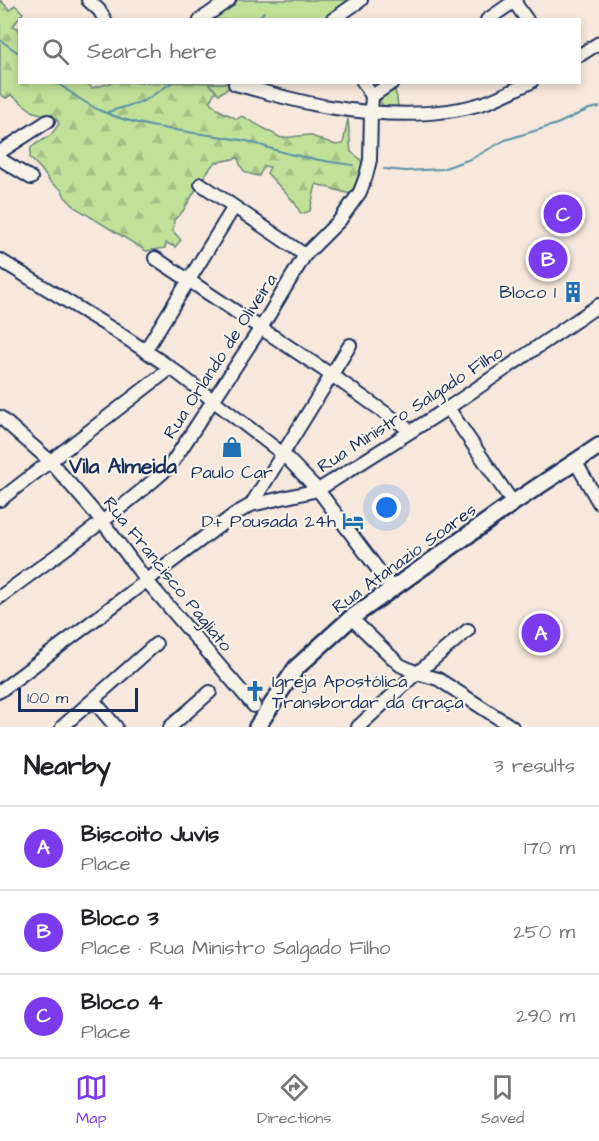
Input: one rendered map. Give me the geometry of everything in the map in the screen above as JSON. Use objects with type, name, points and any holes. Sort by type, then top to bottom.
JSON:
[{"type":"main road","name":"Rua Atanazio Soares","points":[[257,727],[296,668],[351,618],[513,503],[599,446]]},
{"type":"street","points":[[88,0],[104,18]]},
{"type":"street","points":[[203,18],[230,0]]},
{"type":"street","points":[[335,18],[361,0]]},
{"type":"street","points":[[490,18],[515,0],[526,18]]},
{"type":"street","points":[[581,54],[599,43]]},
{"type":"street","points":[[240,84],[329,107],[418,113],[469,107],[497,98],[527,84]]},
{"type":"street","points":[[364,84],[372,96],[390,84]]},
{"type":"street","name":"Rua Orlando de Oliveira","points":[[0,597],[102,521],[170,466],[305,255],[340,220],[360,192],[370,159],[372,96]]},
{"type":"street","points":[[0,152],[48,121]]},
{"type":"street","points":[[0,159],[31,178]]},
{"type":"street","points":[[201,184],[305,255]]},
{"type":"street","points":[[146,351],[234,207]]},
{"type":"street","points":[[155,258],[333,376],[411,431]]},
{"type":"street","points":[[0,260],[171,368],[283,454],[318,490],[392,588]]},
{"type":"street","name":"Rua Ministro Salgado Filho","points":[[0,691],[235,514],[251,505],[318,490],[448,408],[599,305]]},
{"type":"street","points":[[251,505],[333,376],[350,345]]},
{"type":"street","points":[[0,500],[171,368]]},
{"type":"street","points":[[448,408],[513,503]]},
{"type":"street","name":"Rua Francisco Pagliato","points":[[0,417],[50,461],[102,521],[146,580],[254,706]]},
{"type":"street","points":[[575,461],[599,503]]},
{"type":"street","points":[[351,618],[400,665],[438,680],[512,727]]},
{"type":"street","points":[[365,725],[417,673],[468,630]]},
{"type":"street","points":[[62,727],[156,644]]},
{"type":"street","points":[[170,727],[210,692]]},
{"type":"street","points":[[93,699],[116,727]]},
{"type":"green space","points":[[0,0],[10,10],[15,5],[23,13],[13,26],[18,28],[18,84],[88,84],[92,88],[107,84],[234,84],[214,93],[210,102],[219,110],[237,119],[242,116],[281,138],[309,135],[336,145],[343,144],[348,119],[351,152],[362,163],[361,172],[350,194],[316,184],[310,211],[301,214],[295,203],[267,173],[270,167],[264,166],[259,176],[245,172],[238,158],[214,163],[183,211],[174,220],[173,231],[181,240],[175,247],[166,243],[165,248],[146,251],[76,208],[65,197],[62,190],[50,182],[30,158],[31,147],[51,135],[59,124],[56,118],[34,112],[11,95],[6,98],[0,94]]},
{"type":"green space","points":[[233,0],[354,0],[331,18],[206,18]]},
{"type":"green space","points":[[209,84],[235,84],[219,94]]},
{"type":"green space","points":[[395,90],[398,108],[388,108],[380,101],[383,95]]},
{"type":"waterway","points":[[259,18],[264,12]]},
{"type":"waterway","points":[[0,40],[18,53]]},
{"type":"waterway","points":[[59,84],[93,107],[134,122],[246,141],[294,155],[353,165]]},
{"type":"waterway","points":[[108,112],[144,101],[170,84]]},
{"type":"waterway","points":[[384,169],[406,171],[442,169],[473,158],[505,140],[557,124],[589,109],[599,107]]},
{"type":"place","name":"Bloco 4","points":[[563,214]]},
{"type":"place","name":"Bloco 3","points":[[548,259]]},
{"type":"place","name":"Bloco 1","points":[[573,292]]},
{"type":"place","name":"Paulo Car","points":[[232,447]]},
{"type":"place","name":"D+ Pousada 24h","points":[[353,521]]},
{"type":"place","name":"Biscoito Juvis","points":[[541,633]]},
{"type":"place","name":"Igreja Apostólica Transbordar da Graça","points":[[255,691]]},
{"type":"district","name":"Vila Almeida","points":[[123,466]]}]
